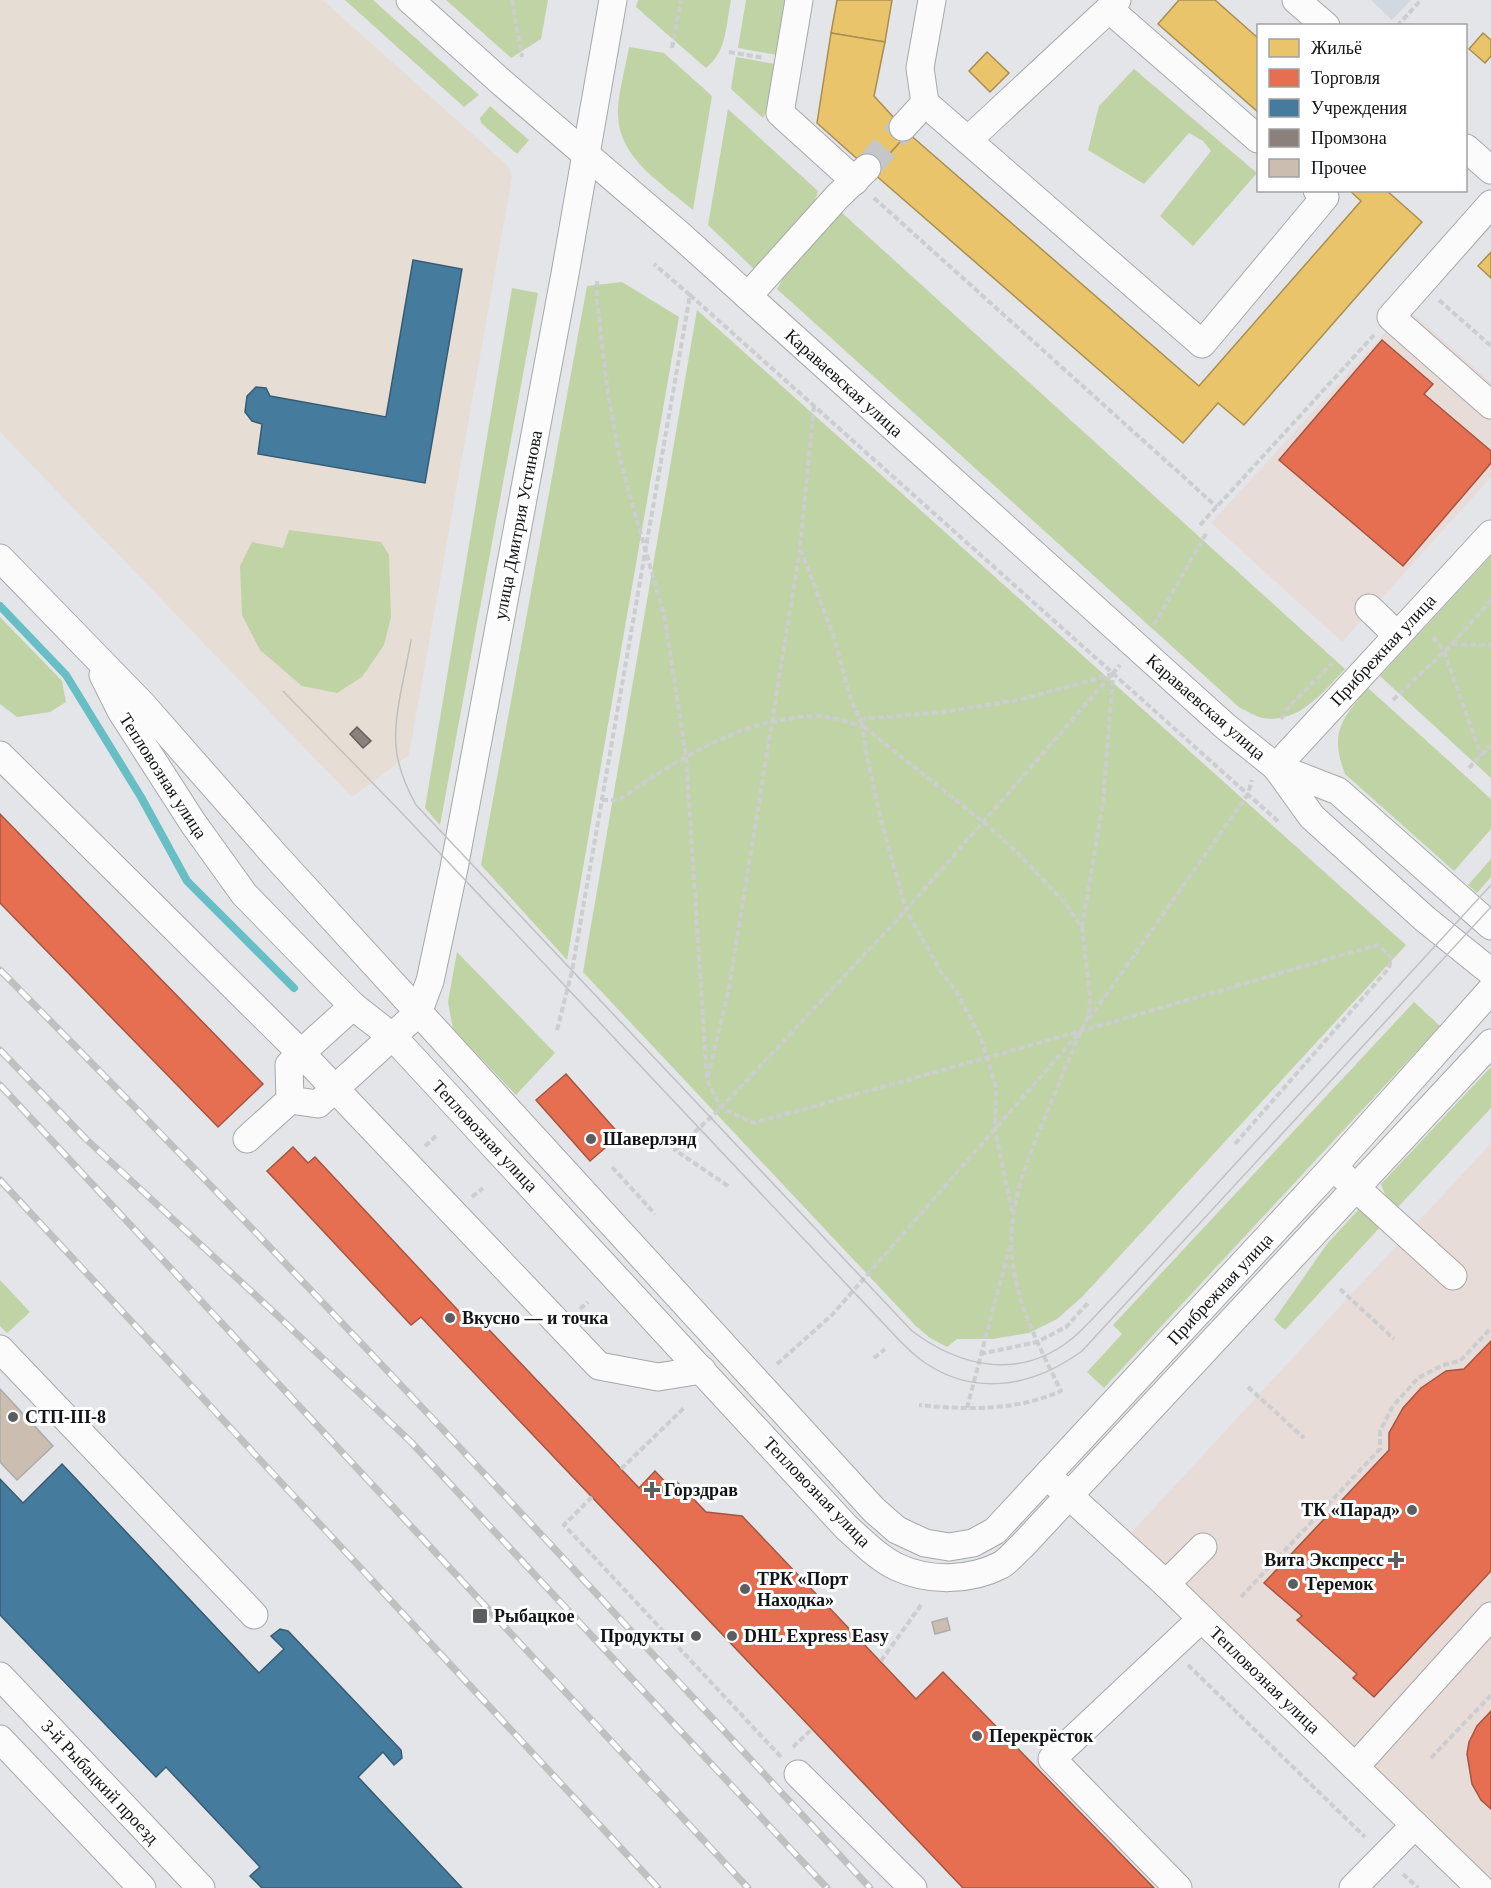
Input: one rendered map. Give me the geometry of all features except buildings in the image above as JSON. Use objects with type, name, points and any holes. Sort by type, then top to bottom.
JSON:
[{"type":"street","name":"Караваевская улица","points":[[410,0],[500,81],[680,235],[1217,719],[1276,767],[1312,817],[1425,919],[1491,972]]},
{"type":"street","name":"улица Дмитрия Устинова","points":[[291,1100],[318,1104],[336,1089],[394,1038],[418,1013],[430,981],[445,916],[613,0]]},
{"type":"street","points":[[748,296],[837,197],[861,175],[780,113],[799,0]]},
{"type":"street","points":[[932,0],[921,68],[925,103],[1202,344],[1325,198],[1319,192]]},
{"type":"street","points":[[1296,0],[1324,24]]},
{"type":"street","points":[[968,140],[1113,4],[1257,138]]},
{"type":"street","points":[[903,127],[925,103]]},
{"type":"street","points":[[1467,148],[1491,170]]},
{"type":"street","points":[[1491,204],[1390,317],[1491,405]]},
{"type":"street","name":"Прибрежная улица","points":[[1276,767],[1491,534]]},
{"type":"street","name":"Тепловозная улица","points":[[0,558],[142,704],[273,854],[874,1510],[897,1530],[925,1543]]},
{"type":"street","points":[[1369,608],[1406,625]]},
{"type":"street","name":"Тепловозная улица","points":[[93,655],[121,711],[193,823],[244,894],[353,1006],[394,1038],[846,1527],[873,1551],[897,1567],[925,1575]]},
{"type":"street","points":[[0,755],[301,1053],[599,1366],[658,1377],[702,1370]]},
{"type":"street","name":"Караваевская улица","points":[[1276,767],[1338,791],[1491,926]]},
{"type":"street","name":"Прибрежная улица","points":[[925,1543],[949,1547],[973,1543],[995,1530],[1333,1167],[1491,990]]},
{"type":"street","points":[[247,1138],[291,1100],[289,1065],[353,1006]]},
{"type":"street","name":"Прибрежная улица","points":[[925,1575],[950,1578],[977,1575],[1003,1564],[1042,1526],[1491,1043]]},
{"type":"street","points":[[1333,1167],[1453,1276]]},
{"type":"street","points":[[0,1349],[254,1616]]},
{"type":"street","name":"Тепловозная улица","points":[[1047,1475],[1166,1584],[1480,1888]]},
{"type":"street","points":[[1166,1584],[1203,1547]]},
{"type":"street","points":[[1356,1767],[1491,1616]]},
{"type":"street","points":[[1178,1888],[1052,1759],[1202,1619]]},
{"type":"street","name":"3-й Рыбацкий проезд","points":[[0,1676],[201,1888]]},
{"type":"street","points":[[0,1739],[142,1888]]},
{"type":"street","points":[[790,1766],[913,1888]]},
{"type":"street","points":[[1353,1888],[1414,1825]]},
{"type":"path","points":[[512,0],[522,57]]},
{"type":"path","points":[[672,48],[681,0]]},
{"type":"path","points":[[1398,24],[1421,0]]},
{"type":"path","points":[[729,52],[788,62]]},
{"type":"path","points":[[861,175],[1217,507]]},
{"type":"path","points":[[654,264],[1284,826]]},
{"type":"path","points":[[597,281],[597,302],[607,387],[620,460],[665,620],[686,757],[707,1080],[721,1108],[754,1123],[1377,945],[1391,957],[1389,968],[1234,1145]]},
{"type":"path","points":[[1421,284],[1491,346]]},
{"type":"path","points":[[556,1030],[572,970],[690,295]]},
{"type":"path","points":[[1200,525],[1390,317]]},
{"type":"path","points":[[707,1080],[729,988],[800,548],[814,406]]},
{"type":"path","points":[[1153,626],[1207,532]]},
{"type":"path","points":[[800,548],[834,637],[850,697],[863,726],[866,752],[880,816],[906,910],[941,972],[956,991],[981,1038],[996,1087],[995,1131],[1013,1213]]},
{"type":"path","points":[[1393,700],[1452,644],[1491,600]]},
{"type":"path","points":[[1406,625],[1444,651],[1480,756]]},
{"type":"path","points":[[1452,644],[1491,645]]},
{"type":"path","points":[[860,719],[944,712],[1023,699],[1113,674]]},
{"type":"path","points":[[728,1186],[675,1150],[721,1108],[906,910],[1113,674]]},
{"type":"path","points":[[919,1405],[967,1408],[1024,1405],[1061,1391],[1028,1324],[1020,1298],[1012,1255],[1013,1213],[1020,1181],[1089,1014],[1090,995],[1082,928],[1103,802],[1113,674]]},
{"type":"path","points":[[602,800],[619,800],[708,744],[772,723],[819,716],[863,726],[1016,850],[1047,882],[1082,928]]},
{"type":"path","points":[[1469,768],[1491,745]]},
{"type":"path","points":[[777,1364],[832,1315],[1081,1031],[1248,794]]},
{"type":"path","points":[[612,1167],[656,1214]]},
{"type":"path","points":[[967,1408],[1012,1238]]},
{"type":"path","points":[[1340,1288],[1394,1340]]},
{"type":"path","points":[[980,1354],[1037,1342],[1066,1327],[1088,1303]]},
{"type":"path","points":[[1241,1597],[1380,1449],[1380,1431],[1394,1406],[1418,1378],[1443,1365],[1460,1362],[1491,1328]]},
{"type":"path","points":[[874,1358],[885,1349]]},
{"type":"path","points":[[1248,1387],[1304,1438]]},
{"type":"path","points":[[621,1469],[685,1407]]},
{"type":"path","points":[[592,1497],[564,1525],[758,1731]]},
{"type":"path","points":[[881,1662],[921,1605]]},
{"type":"path","points":[[1177,1642],[1184,1660],[1418,1888]]},
{"type":"path","points":[[1431,1758],[1491,1695]]},
{"type":"path","points":[[790,1766],[812,1729]]},
{"type":"shaded area","points":[[0,0],[323,0],[508,166],[512,177],[409,755],[352,797],[0,432]]},
{"type":"shaded area","points":[[1371,0],[1411,0],[1392,20]]},
{"type":"shaded area","points":[[1407,309],[1491,382],[1491,477],[1342,642],[1211,523]]},
{"type":"shaded area","points":[[1491,1143],[1491,1879],[1131,1533]]},
{"type":"green space","points":[[345,0],[373,0],[479,95],[464,107]]},
{"type":"green space","points":[[446,0],[548,0],[541,39],[511,58]]},
{"type":"green space","points":[[638,0],[731,0],[722,46],[713,61],[706,68],[636,7]]},
{"type":"green space","points":[[746,0],[787,0],[777,55],[738,48]]},
{"type":"green space","points":[[629,47],[664,53],[712,96],[693,210],[656,180],[634,158],[620,131],[619,99]]},
{"type":"green space","points":[[736,57],[775,64],[768,108],[763,118],[731,89]]},
{"type":"green space","points":[[1134,69],[1257,173],[1193,246],[1160,216],[1211,151],[1203,141],[1189,133],[1144,184],[1088,150],[1099,106]]},
{"type":"green space","points":[[490,106],[529,140],[517,154],[481,123],[480,118]]},
{"type":"green space","points":[[728,109],[818,191],[814,203],[754,269],[708,225]]},
{"type":"green space","points":[[840,211],[1345,669],[1328,688],[1309,705],[1275,719],[1262,718],[1240,708],[777,289],[786,273]]},
{"type":"green space","points":[[622,282],[679,317],[567,960],[481,865],[587,286]]},
{"type":"green space","points":[[512,288],[538,293],[440,825],[425,808]]},
{"type":"green space","points":[[697,310],[1406,945],[1082,1297],[1057,1319],[1029,1333],[992,1339],[957,1339],[947,1347],[930,1338],[916,1326],[583,972]]},
{"type":"green space","points":[[289,530],[381,542],[389,555],[391,617],[384,645],[362,677],[337,693],[302,686],[260,650],[242,615],[240,566],[252,542],[283,548]]},
{"type":"green space","points":[[1491,556],[1491,778],[1380,676]]},
{"type":"green space","points":[[0,617],[62,681],[66,702],[50,712],[17,717],[0,704]]},
{"type":"green space","points":[[1368,688],[1491,799],[1491,829],[1454,871],[1345,774],[1340,760],[1338,737],[1345,718]]},
{"type":"green space","points":[[1491,859],[1491,877],[1477,893],[1468,885]]},
{"type":"green space","points":[[457,952],[555,1053],[516,1095],[453,1029],[448,1002]]},
{"type":"green space","points":[[1414,1002],[1440,1026],[1104,1388],[1087,1372],[1122,1334],[1113,1325]]},
{"type":"green space","points":[[1491,1067],[1491,1108],[1397,1208],[1386,1197],[1381,1184]]},
{"type":"green space","points":[[1359,1209],[1372,1214],[1383,1224],[1285,1330],[1274,1320],[1327,1244]]},
{"type":"green space","points":[[0,1280],[30,1312],[7,1333],[0,1326]]},
{"type":"waterway","points":[[0,606],[66,675],[141,797],[187,881],[294,988]]},
{"type":"tunnel","points":[[867,168],[903,127]]},
{"type":"tram line","points":[[411,640],[398,708],[396,747],[401,770],[416,805],[912,1331],[930,1343],[969,1360],[989,1364],[1030,1361],[1050,1353],[1069,1341],[1115,1295],[1491,885]]},
{"type":"tram line","points":[[283,691],[400,811],[914,1355],[944,1373],[984,1384],[1004,1383],[1044,1373],[1082,1351],[1491,907]]},
{"type":"railway","points":[[0,970],[330,1310],[870,1888]]},
{"type":"railway","points":[[0,1050],[86,1139],[411,1442],[827,1888]]},
{"type":"railway","points":[[0,1085],[748,1888]]},
{"type":"railway","points":[[0,1180],[658,1888]]},
{"type":"place","name":"Шаверлэнд","points":[[591,1139]]},
{"type":"place","name":"Вкусно — и точка","points":[[450,1318]]},
{"type":"place","name":"СТП-III-8","points":[[13,1417]]},
{"type":"place","name":"Горздрав","points":[[652,1490]]},
{"type":"place","name":"ТК «Парад»","points":[[1412,1510]]},
{"type":"place","name":"Вита Экспресс","points":[[1396,1560]]},
{"type":"place","name":"Теремок","points":[[1293,1584]]},
{"type":"place","name":"ТРК «Порт Находка»","points":[[745,1589]]},
{"type":"place","name":"Рыбацкое","points":[[480,1616]]},
{"type":"place","name":"Продукты","points":[[696,1636]]},
{"type":"place","name":"DHL Express Easy","points":[[732,1636]]},
{"type":"place","name":"Перекрёсток","points":[[977,1736]]}]
